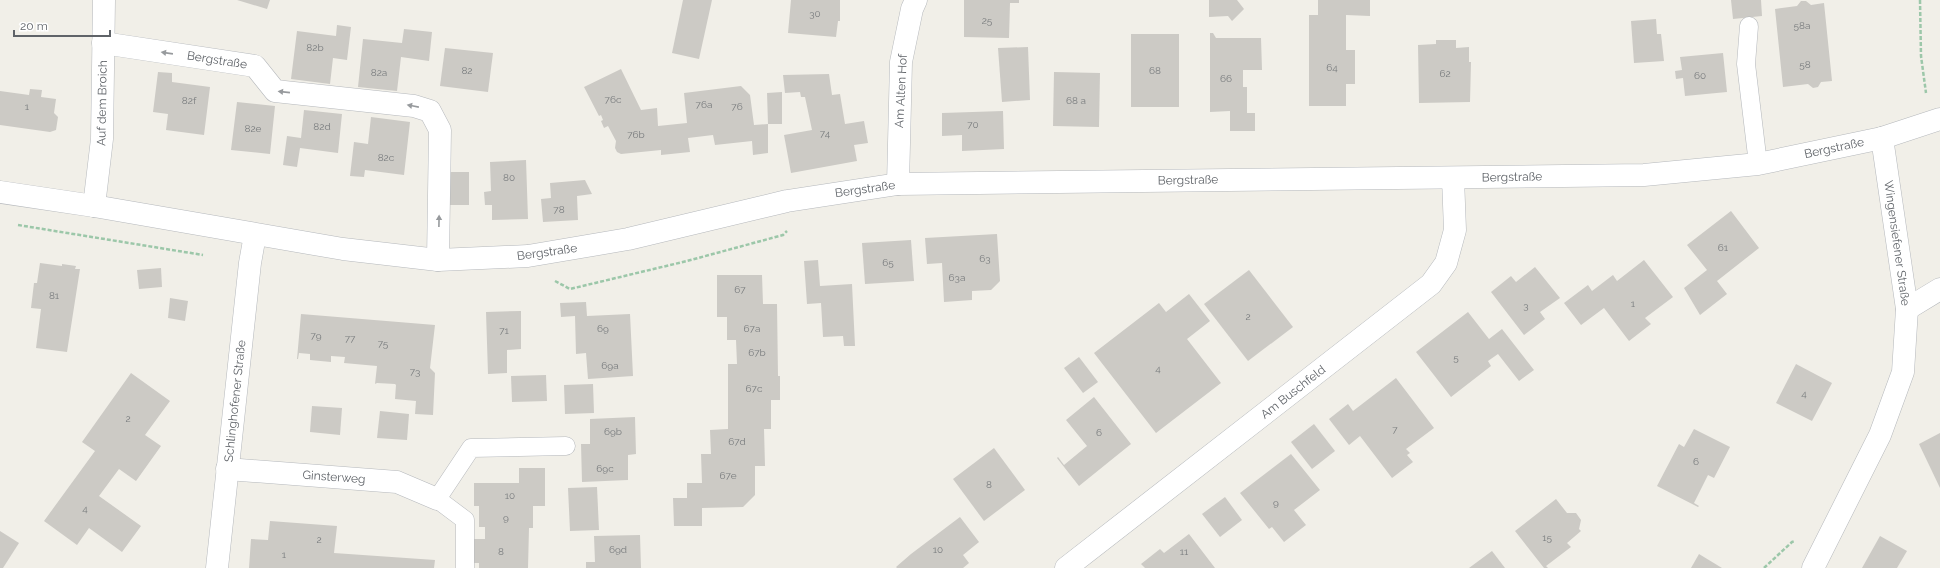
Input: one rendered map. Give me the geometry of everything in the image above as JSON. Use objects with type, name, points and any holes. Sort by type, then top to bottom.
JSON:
[{"type":"street","name":"Auf dem Broich","points":[[94,206],[102,139],[104,0]]},
{"type":"street","name":"Am Alten Hof","points":[[898,184],[901,62],[912,9],[916,0]]},
{"type":"street","name":"Bergstraße","points":[[103,43],[255,66],[275,91],[414,106],[430,111],[440,130],[438,260]]},
{"type":"street","name":"Bergstraße","points":[[0,192],[94,206],[342,249],[438,260],[528,256],[628,239],[787,201],[898,184],[1644,175],[1758,164],[1882,138],[1935,121]]},
{"type":"street","name":"Wingensiefener Straße","points":[[1813,568],[1880,435],[1903,372],[1907,309],[1882,138]]},
{"type":"street","name":"Am Buschfeld","points":[[1066,568],[1431,284],[1446,262],[1455,230],[1453,178]]},
{"type":"street","name":"Schlinghofener Straße","points":[[217,568],[250,263],[255,235]]},
{"type":"street","points":[[1907,309],[1940,289]]},
{"type":"street","name":"Ginsterweg","points":[[227,469],[397,482],[437,499]]},
{"type":"lane","points":[[1749,26],[1746,64],[1758,164]]},
{"type":"lane","points":[[464,568],[465,520],[437,499],[471,448],[566,446]]},
{"type":"path","points":[[1920,0],[1921,56],[1935,121]]},
{"type":"path","points":[[15,225],[206,256]]},
{"type":"path","points":[[547,281],[555,281],[570,289],[687,261],[782,235],[792,226]]},
{"type":"path","points":[[1764,568],[1792,542]]},
{"type":"building","points":[[237,0],[270,0],[267,9]]},
{"type":"building","points":[[683,0],[712,0],[699,59],[672,53]]},
{"type":"building","points":[[791,0],[840,0],[840,21],[838,21],[836,37],[788,33]]},
{"type":"building","points":[[964,0],[1019,0],[1019,3],[1010,3],[1009,38],[964,37]]},
{"type":"building","points":[[1209,0],[1237,0],[1244,9],[1232,21],[1228,16],[1209,17]]},
{"type":"building","points":[[1318,0],[1370,0],[1370,16],[1346,15],[1346,50],[1355,50],[1355,84],[1346,84],[1346,106],[1309,106],[1309,15],[1318,15]]},
{"type":"building","points":[[1731,0],[1761,0],[1762,16],[1733,19]]},
{"type":"building","points":[[1801,1],[1806,1],[1811,5],[1824,3],[1832,81],[1821,82],[1818,87],[1813,88],[1808,84],[1783,87],[1775,9],[1797,6]]},
{"type":"building","points":[[1656,19],[1657,34],[1661,34],[1664,61],[1634,63],[1631,21]]},
{"type":"building","points":[[337,25],[351,27],[347,60],[333,58],[330,84],[291,79],[297,31],[336,36]]},
{"type":"building","points":[[404,29],[432,32],[429,61],[401,57],[397,91],[358,87],[363,39],[402,43]]},
{"type":"building","points":[[1210,33],[1213,33],[1216,38],[1261,38],[1262,70],[1243,70],[1243,87],[1247,87],[1247,113],[1255,113],[1255,131],[1230,131],[1230,111],[1210,112]]},
{"type":"building","points":[[1131,34],[1179,34],[1179,107],[1131,107]]},
{"type":"building","points":[[1436,40],[1456,40],[1456,48],[1469,47],[1469,62],[1471,62],[1470,102],[1419,103],[1418,45],[1436,44]]},
{"type":"building","points":[[1028,47],[1030,100],[1002,102],[998,48]]},
{"type":"building","points":[[445,48],[493,53],[488,92],[440,86]]},
{"type":"building","points":[[1723,53],[1727,92],[1685,96],[1683,78],[1676,79],[1675,71],[1682,70],[1680,57]]},
{"type":"building","points":[[621,69],[641,110],[657,108],[658,126],[687,123],[684,93],[741,86],[750,95],[754,125],[768,124],[768,153],[753,155],[752,141],[715,145],[713,135],[688,138],[690,152],[661,155],[661,150],[621,154],[617,152],[615,148],[616,141],[608,126],[604,128],[601,121],[603,120],[601,115],[599,116],[584,87]]},
{"type":"building","points":[[158,72],[172,73],[172,82],[210,87],[204,135],[166,130],[168,114],[153,112]]},
{"type":"building","points":[[1054,72],[1100,73],[1099,127],[1053,126]]},
{"type":"building","points":[[829,74],[832,95],[840,94],[845,124],[864,121],[868,143],[854,145],[857,161],[791,173],[784,135],[812,130],[805,97],[801,97],[800,92],[785,93],[783,75]]},
{"type":"building","points":[[30,89],[42,90],[41,97],[56,99],[54,113],[58,117],[56,130],[50,132],[0,125],[0,91],[29,95]]},
{"type":"building","points":[[782,92],[782,124],[768,124],[767,93]]},
{"type":"building","points":[[237,102],[275,106],[270,154],[231,150]]},
{"type":"building","points":[[304,110],[342,114],[338,153],[300,148],[297,167],[283,165],[287,136],[301,138]]},
{"type":"building","points":[[1003,111],[1004,149],[962,151],[962,135],[942,136],[942,113]]},
{"type":"building","points":[[371,117],[410,122],[404,175],[365,170],[364,177],[350,176],[354,142],[368,144]]},
{"type":"building","points":[[526,160],[528,219],[492,220],[492,205],[485,205],[484,192],[491,191],[490,162]]},
{"type":"building","points":[[449,172],[469,172],[469,205],[449,205]]},
{"type":"building","points":[[585,180],[592,194],[577,196],[578,220],[543,222],[541,199],[551,198],[550,183]]},
{"type":"building","points":[[1731,211],[1759,248],[1717,281],[1727,294],[1700,315],[1684,288],[1707,270],[1687,245]]},
{"type":"building","points":[[997,234],[1000,281],[991,290],[972,291],[972,300],[944,302],[942,263],[927,264],[925,238]]},
{"type":"building","points":[[911,240],[914,281],[865,284],[862,243]]},
{"type":"building","points":[[818,260],[820,286],[852,284],[855,346],[844,346],[843,336],[823,337],[821,303],[807,304],[804,261]]},
{"type":"building","points":[[1644,260],[1673,297],[1645,318],[1651,324],[1629,341],[1604,308],[1581,325],[1564,303],[1588,285],[1592,291],[1613,275],[1617,281]]},
{"type":"building","points":[[40,263],[76,266],[75,269],[80,269],[67,352],[36,348],[41,309],[31,308],[34,283],[37,283]]},
{"type":"building","points":[[1535,267],[1560,298],[1540,312],[1545,319],[1524,335],[1491,292],[1511,276],[1516,282]]},
{"type":"building","points":[[161,268],[162,287],[139,289],[137,270]]},
{"type":"building","points":[[1249,270],[1293,327],[1248,361],[1204,304]]},
{"type":"building","points":[[717,275],[762,275],[763,304],[777,304],[778,376],[780,376],[780,400],[771,400],[771,429],[764,429],[765,466],[755,466],[755,495],[743,507],[702,508],[702,526],[674,526],[673,498],[687,498],[687,483],[702,483],[701,454],[711,454],[710,430],[728,429],[728,364],[737,364],[736,340],[727,340],[727,317],[717,317]]},
{"type":"building","points":[[1189,294],[1210,321],[1187,339],[1221,383],[1156,433],[1094,353],[1159,303],[1166,312]]},
{"type":"building","points":[[170,298],[188,301],[185,321],[168,318]]},
{"type":"building","points":[[586,302],[587,316],[630,314],[633,376],[588,379],[586,353],[576,354],[575,316],[561,317],[560,303]]},
{"type":"building","points":[[521,311],[521,349],[507,350],[507,373],[488,374],[486,312]]},
{"type":"building","points":[[1468,312],[1489,339],[1502,329],[1534,370],[1519,381],[1498,354],[1488,361],[1491,366],[1451,397],[1416,352]]},
{"type":"building","points":[[301,314],[435,325],[430,368],[435,373],[433,415],[415,414],[416,401],[395,399],[395,384],[375,384],[377,366],[344,363],[345,357],[331,356],[331,362],[310,360],[310,354],[299,353],[297,359]]},
{"type":"building","points":[[1079,357],[1098,382],[1083,393],[1064,368]]},
{"type":"building","points":[[1796,364],[1832,383],[1812,421],[1776,403]]},
{"type":"building","points":[[131,373],[170,401],[145,435],[161,446],[136,481],[119,469],[99,496],[141,526],[122,552],[89,528],[77,545],[44,521],[95,451],[82,442]]},
{"type":"building","points":[[546,375],[547,401],[512,402],[511,376]]},
{"type":"building","points":[[1396,378],[1434,428],[1406,449],[1410,453],[1407,455],[1413,462],[1392,478],[1360,436],[1349,445],[1329,419],[1348,404],[1353,411]]},
{"type":"building","points":[[593,384],[594,413],[565,414],[564,385]]},
{"type":"building","points":[[1094,397],[1131,444],[1079,486],[1057,458],[1058,457],[1064,465],[1087,446],[1066,420]]},
{"type":"building","points":[[312,406],[342,408],[340,435],[310,432]]},
{"type":"building","points":[[380,411],[409,414],[407,440],[377,438]]},
{"type":"building","points":[[635,417],[636,454],[628,455],[628,480],[582,482],[581,444],[590,444],[590,419]]},
{"type":"building","points":[[1314,424],[1335,451],[1312,469],[1291,442]]},
{"type":"building","points":[[1694,429],[1730,447],[1714,478],[1708,475],[1694,503],[1699,506],[1698,507],[1657,486],[1679,444],[1684,447]]},
{"type":"building","points":[[1940,433],[1940,488],[1919,444]]},
{"type":"building","points":[[994,448],[1025,490],[984,521],[953,479]]},
{"type":"building","points":[[1291,454],[1320,490],[1294,510],[1306,525],[1284,542],[1272,527],[1269,529],[1240,493]]},
{"type":"building","points":[[519,468],[545,468],[545,506],[533,506],[533,528],[529,528],[528,568],[479,568],[479,563],[474,563],[474,539],[485,539],[485,527],[479,527],[479,506],[474,506],[474,483],[519,483]]},
{"type":"building","points":[[597,487],[599,530],[570,531],[568,488]]},
{"type":"building","points":[[1225,497],[1242,520],[1220,537],[1202,514]]},
{"type":"building","points":[[1556,499],[1567,513],[1576,513],[1581,520],[1579,529],[1581,531],[1567,543],[1571,547],[1546,566],[1548,568],[1544,568],[1515,531]]},
{"type":"building","points":[[960,517],[979,542],[963,555],[969,563],[963,568],[896,567],[911,554]]},
{"type":"building","points":[[270,521],[337,526],[334,553],[435,560],[434,568],[249,568],[251,539],[268,540]]},
{"type":"building","points":[[0,531],[19,543],[3,568],[0,568]]},
{"type":"building","points":[[1189,534],[1215,568],[1145,568],[1141,564],[1160,549],[1164,553]]},
{"type":"building","points":[[640,535],[641,568],[586,568],[586,562],[595,562],[594,536]]},
{"type":"building","points":[[1880,536],[1907,551],[1897,568],[1862,568]]},
{"type":"building","points":[[1492,551],[1505,568],[1469,568]]},
{"type":"building","points":[[1699,554],[1722,568],[1691,568]]}]
